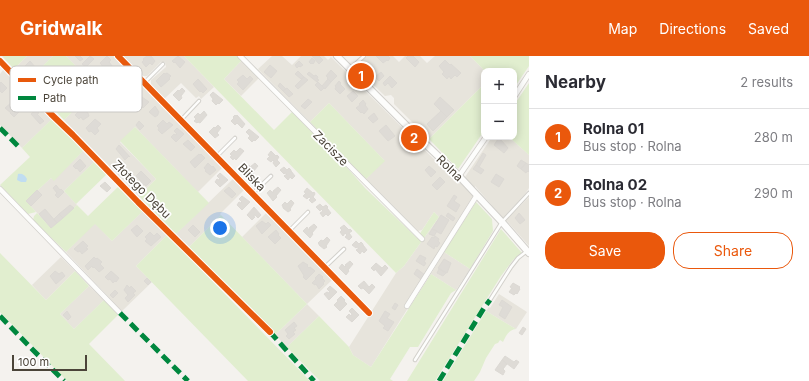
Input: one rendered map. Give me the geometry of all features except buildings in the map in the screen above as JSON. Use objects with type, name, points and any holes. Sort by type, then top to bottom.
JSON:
[{"type":"street","name":"Bliska","points":[[118,56],[128,66]]},
{"type":"street","name":"Zacisze","points":[[240,56],[422,239]]},
{"type":"street","name":"Rolna","points":[[337,56],[459,176],[528,252]]},
{"type":"street","name":"Złotego Dębu","points":[[0,61],[10,71]]},
{"type":"street","points":[[517,92],[529,74]]},
{"type":"street","name":"Bliska","points":[[144,83],[369,313]]},
{"type":"street","name":"Złotego Dębu","points":[[50,112],[138,202],[270,332]]},
{"type":"street","points":[[459,176],[484,140]]},
{"type":"street","points":[[0,189],[120,313]]},
{"type":"street","points":[[407,306],[477,195]]},
{"type":"lane","points":[[350,70],[364,56]]},
{"type":"lane","points":[[144,83],[163,64]]},
{"type":"lane","points":[[181,120],[199,101]]},
{"type":"lane","points":[[216,157],[235,138]]},
{"type":"lane","points":[[252,194],[271,176]]},
{"type":"lane","points":[[415,360],[502,222],[529,193]]},
{"type":"lane","points":[[288,231],[308,212]]},
{"type":"lane","points":[[325,268],[344,249]]},
{"type":"lane","points":[[490,300],[518,258],[528,252]]},
{"type":"shaded area","points":[[27,56],[53,56],[43,66],[17,66]]},
{"type":"shaded area","points":[[66,56],[114,56],[124,66],[76,66]]},
{"type":"shaded area","points":[[123,56],[184,56],[214,87],[201,99],[199,96],[196,98],[181,83],[164,99],[151,85],[151,80],[166,67],[165,62],[161,62],[147,76],[142,76],[142,66],[132,66]]},
{"type":"shaded area","points":[[272,56],[282,56],[292,65],[301,56],[324,56],[328,60],[331,57],[459,184],[490,140],[512,140],[529,155],[529,188],[503,218],[475,186],[473,199],[406,306],[408,308],[371,367],[353,355],[349,347],[396,273],[404,266],[439,217],[434,212],[422,230],[418,231],[366,179],[384,160],[329,103],[310,122],[258,69]]},
{"type":"shaded area","points":[[367,56],[393,56],[399,62],[405,56],[420,56],[427,63],[435,56],[470,56],[482,68],[481,87],[429,139],[394,104],[394,98],[391,95],[385,96],[357,69],[357,66]]},
{"type":"shaded area","points":[[242,60],[259,78],[241,96],[224,79]]},
{"type":"shaded area","points":[[4,69],[10,75],[10,112],[47,112],[53,118],[22,148],[0,125],[0,74]]},
{"type":"shaded area","points":[[142,85],[222,168],[198,192],[135,127],[120,142],[156,179],[139,196],[64,120],[72,112],[142,112]]},
{"type":"shaded area","points":[[84,150],[95,161],[64,191],[77,205],[51,228],[26,201],[51,178],[54,180]]},
{"type":"shaded area","points":[[233,179],[244,190],[189,247],[176,234]]},
{"type":"shaded area","points":[[529,197],[529,246],[506,220]]},
{"type":"shaded area","points":[[143,211],[167,235],[136,266],[152,282],[122,311],[66,252],[95,223],[112,241]]},
{"type":"shaded area","points":[[266,213],[332,280],[307,304],[242,237]]},
{"type":"shaded area","points":[[444,252],[470,269],[456,290],[431,274]]},
{"type":"shaded area","points":[[61,257],[75,271],[46,300],[32,285]]},
{"type":"shaded area","points":[[89,286],[104,300],[74,329],[60,314]]},
{"type":"shaded area","points":[[499,294],[527,312],[516,329],[486,311],[489,307],[490,308]]},
{"type":"shaded area","points":[[307,304],[319,316],[287,347],[275,335]]},
{"type":"green space","points":[[2,56],[27,56],[17,66],[11,66]]},
{"type":"green space","points":[[53,56],[66,56],[76,66],[43,66]]},
{"type":"green space","points":[[184,56],[237,56],[242,60],[224,79],[274,130],[292,112],[365,188],[417,238],[434,212],[439,217],[404,266],[396,273]]},
{"type":"green space","points":[[470,56],[529,56],[529,66],[517,84],[517,68],[482,68]]},
{"type":"green space","points":[[529,83],[529,155],[512,140],[517,140],[517,101]]},
{"type":"green space","points":[[481,87],[481,135],[458,169],[429,139]]},
{"type":"green space","points":[[329,103],[385,161],[366,179],[310,122]]},
{"type":"green space","points":[[56,112],[72,112],[64,120]]},
{"type":"green space","points":[[53,118],[84,150],[54,181],[51,178],[26,201],[36,212],[28,214],[0,185],[30,157],[22,148]]},
{"type":"green space","points":[[135,127],[209,203],[176,234],[139,196],[156,179],[120,141]]},
{"type":"green space","points":[[95,161],[107,174],[76,204],[64,191]]},
{"type":"green space","points":[[119,186],[143,211],[112,241],[95,224],[66,252],[33,220],[37,213],[51,228],[77,205],[88,216]]},
{"type":"green space","points":[[476,202],[492,219],[493,231],[470,269],[444,252]]},
{"type":"green space","points":[[221,215],[307,304],[275,335],[189,247]]},
{"type":"green space","points":[[501,229],[522,253],[513,260],[501,276],[435,381],[407,381]]},
{"type":"green space","points":[[167,235],[310,381],[248,381],[136,266]]},
{"type":"green space","points":[[0,253],[46,300],[75,271],[89,286],[60,314],[74,329],[104,300],[118,315],[89,344],[125,381],[67,381],[0,312]]},
{"type":"green space","points":[[431,274],[456,290],[451,293],[418,347],[410,347],[390,379],[393,381],[320,381],[287,347],[319,316],[349,347],[353,355],[371,367]]},
{"type":"green space","points":[[486,311],[516,329],[509,332],[503,342],[500,340],[495,344],[474,381],[443,381]]},
{"type":"water","points":[[18,174],[24,175],[27,179],[26,182],[17,180]]},
{"type":"marked path","points":[[0,128],[19,147]]},
{"type":"marked path","points":[[439,381],[490,300]]},
{"type":"marked path","points":[[120,313],[188,381]]},
{"type":"marked path","points":[[0,316],[64,381]]},
{"type":"marked path","points":[[270,332],[314,381]]},
{"type":"cycle path","points":[[118,56],[128,66]]},
{"type":"cycle path","points":[[0,61],[10,71]]},
{"type":"cycle path","points":[[142,81],[369,313]]},
{"type":"cycle path","points":[[49,112],[270,332]]},
{"type":"place","name":"Rolna 01","points":[[361,76]]},
{"type":"place","name":"Rolna 02","points":[[414,138]]}]
